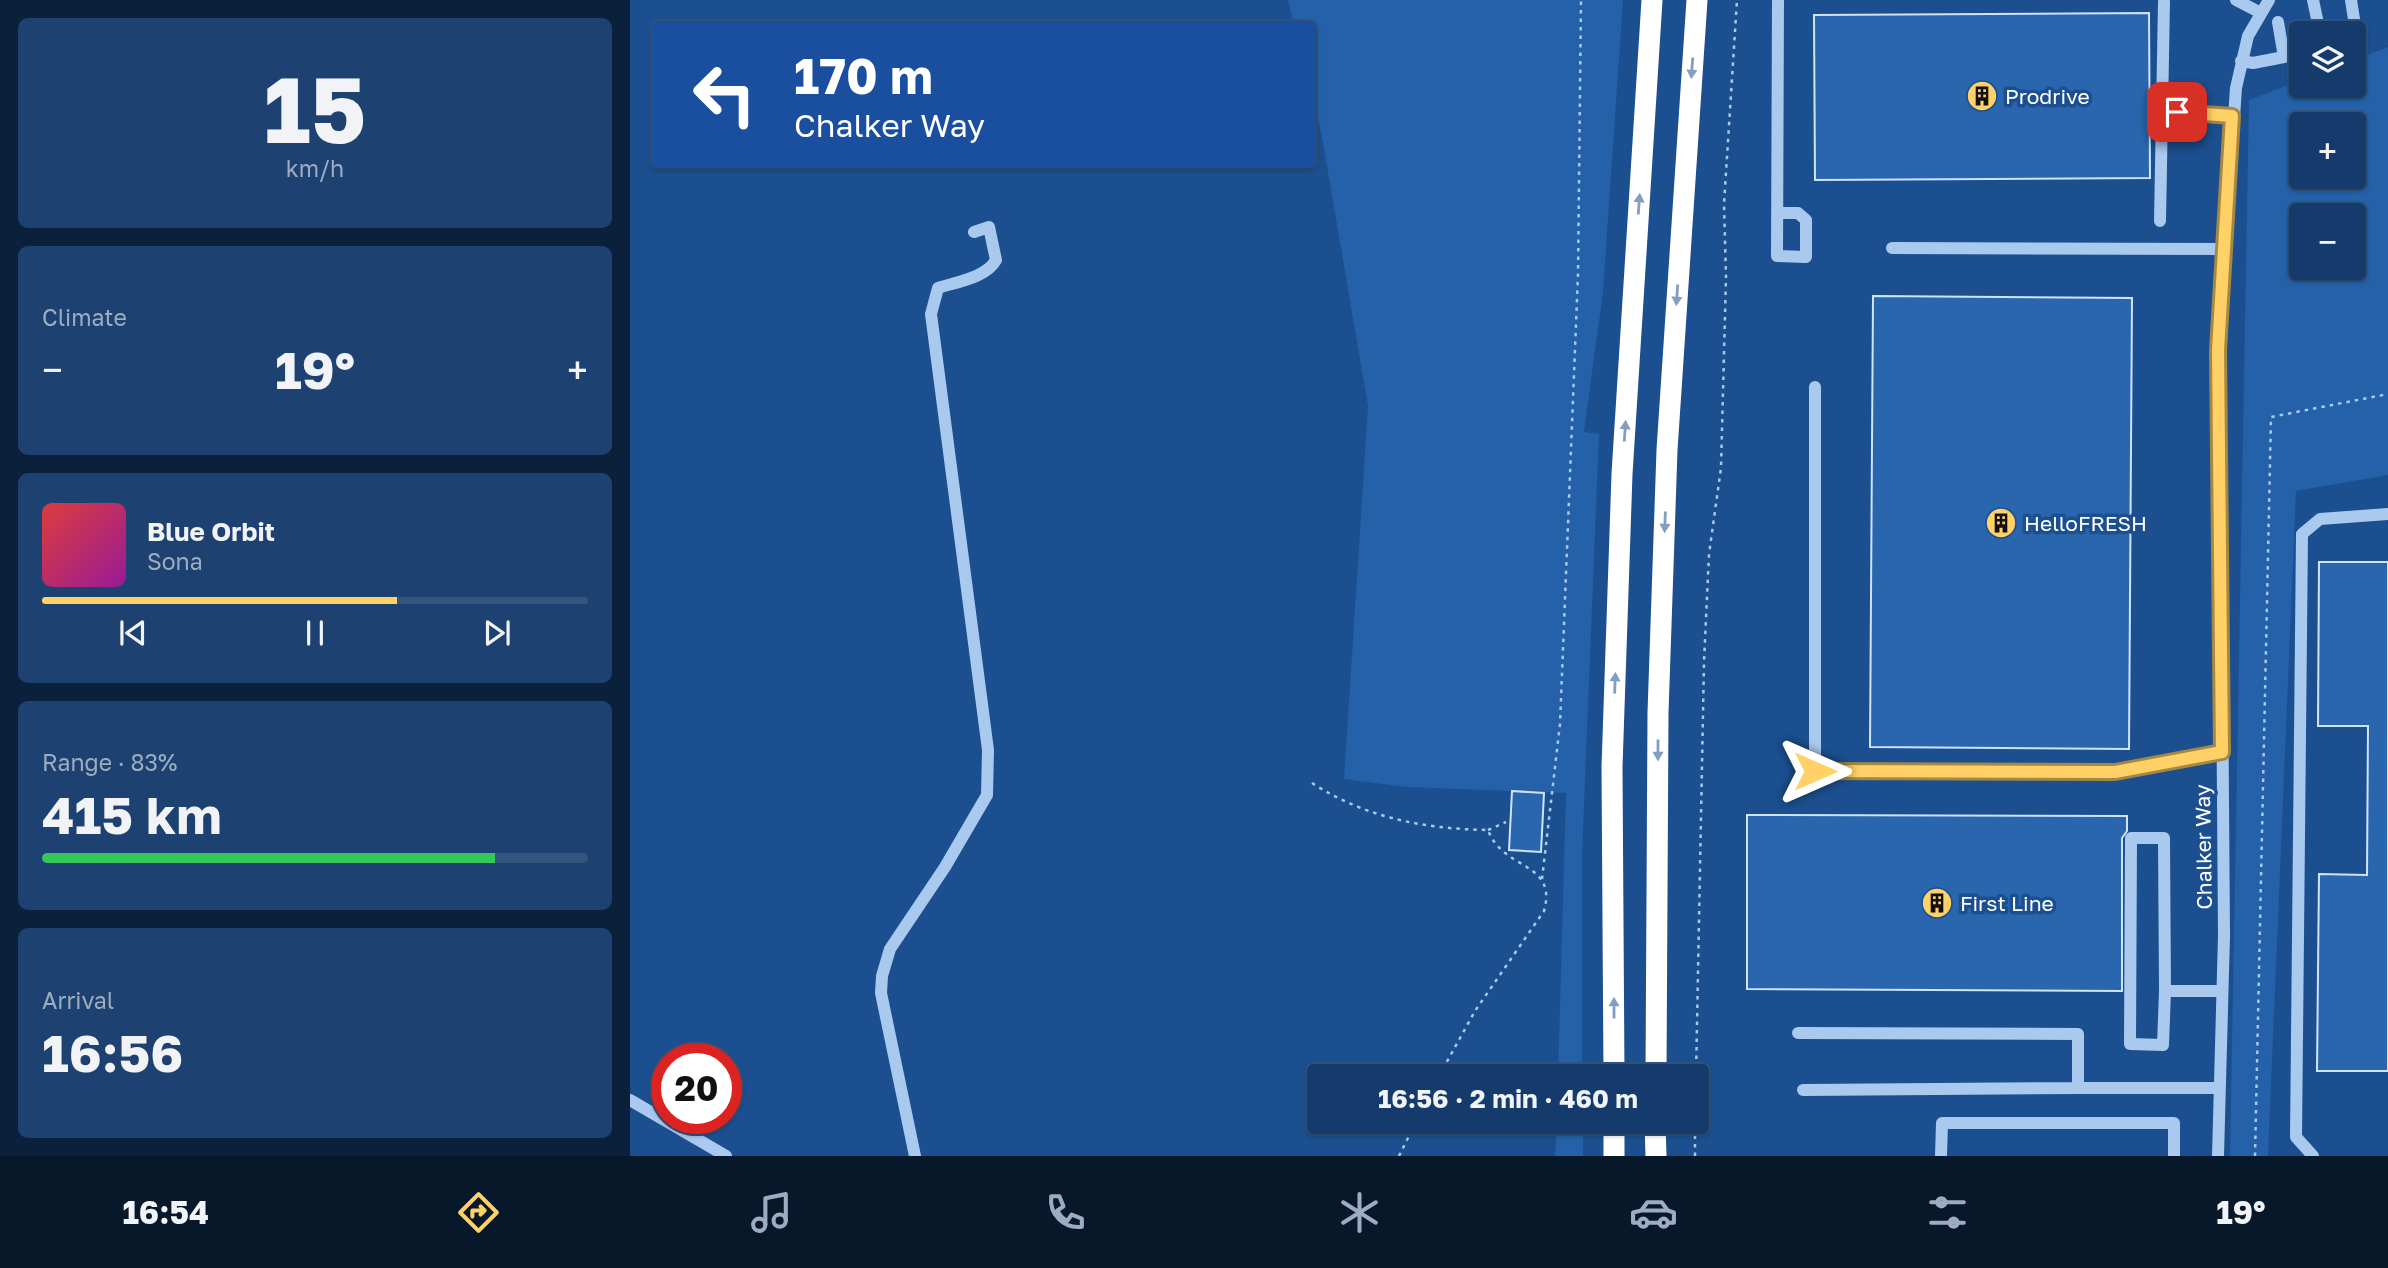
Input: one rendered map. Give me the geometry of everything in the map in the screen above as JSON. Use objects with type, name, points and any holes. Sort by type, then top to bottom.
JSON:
[{"type":"highway","points":[[1614,1064],[1612,767],[1622,474],[1652,0]]},
{"type":"highway","points":[[1656,1064],[1658,713],[1667,450],[1697,0]]},
{"type":"highway","points":[[1614,1134],[1614,1156]]},
{"type":"highway","points":[[1655,1134],[1656,1156]]},
{"type":"street","points":[[1778,0],[1778,213]]},
{"type":"street","points":[[2236,0],[2261,13]]},
{"type":"street","name":"Chalker Way","points":[[2218,1156],[2222,752],[2218,350],[2232,116],[2248,36],[2269,0]]},
{"type":"street","points":[[2314,0],[2318,21]]},
{"type":"street","points":[[2351,0],[2354,21]]},
{"type":"street","points":[[2160,221],[2164,2]]},
{"type":"street","points":[[2278,22],[2284,57]]},
{"type":"street","points":[[2241,61],[2253,63],[2289,56]]},
{"type":"street","points":[[2162,111],[2232,116]]},
{"type":"street","points":[[915,1156],[881,993],[881,976],[890,949],[945,867],[987,795],[988,750],[931,314],[937,288],[992,269],[996,260],[989,227],[974,232]]},
{"type":"street","points":[[1892,248],[2225,249]]},
{"type":"street","points":[[1815,387],[1815,771],[2115,772],[2166,760],[2222,752]]},
{"type":"street","points":[[2313,1156],[2297,1137],[2302,534],[2320,519],[2388,514]]},
{"type":"street","points":[[2131,838],[2164,838],[2165,991],[2163,1045],[2130,1044],[2131,838]]},
{"type":"street","points":[[2165,991],[2221,991]]},
{"type":"street","points":[[1798,1033],[2078,1034],[2078,1088]]},
{"type":"street","points":[[1803,1090],[2220,1088]]},
{"type":"street","points":[[630,1100],[726,1156]]},
{"type":"street","points":[[1941,1156],[1942,1123],[2174,1123],[2174,1156]]},
{"type":"path","points":[[1446,1064],[1475,1011],[1544,911],[1549,894],[1542,878],[1560,724],[1578,274],[1581,0]]},
{"type":"path","points":[[1696,1064],[1704,662],[1709,554],[1721,468],[1726,277],[1724,204],[1737,0]]},
{"type":"path","points":[[2255,1156],[2271,417],[2388,394]]},
{"type":"path","points":[[1312,783],[1379,816],[1413,825],[1488,830],[1506,822]]},
{"type":"path","points":[[1488,830],[1505,856],[1542,878]]},
{"type":"path","points":[[1399,1156],[1410,1134]]},
{"type":"path","points":[[1695,1134],[1695,1156]]},
{"type":"shaded area","points":[[1288,0],[1623,0],[1603,292],[1584,432],[1599,434],[1582,855],[1582,1064],[1558,1064],[1566,793],[1406,787],[1344,779],[1368,406],[1316,111],[1316,21],[1293,21]]},
{"type":"shaded area","points":[[2388,47],[2388,475],[2296,491],[2268,1156],[2230,1156],[2249,100],[2289,85],[2289,98],[2366,98],[2366,55]]},
{"type":"shaded area","points":[[1556,1134],[1583,1134],[1583,1156],[1555,1156]]},
{"type":"building","name":"Prodrive","points":[[2149,13],[2150,178],[1815,180],[1814,15]]},
{"type":"building","name":"HelloFRESH","points":[[1873,296],[2132,298],[2129,749],[1870,747]]},
{"type":"building","points":[[2319,562],[2388,562],[2388,1071],[2317,1071],[2319,874],[2367,875],[2368,726],[2318,726]]},
{"type":"building","points":[[1512,791],[1544,793],[1541,852],[1509,850]]},
{"type":"building","name":"First Line","points":[[1747,815],[2127,816],[2127,831],[2122,838],[2122,991],[1747,989]]},
{"type":"place","name":"Prodrive","points":[[1982,96]]},
{"type":"place","name":"HelloFRESH","points":[[2001,523]]},
{"type":"place","name":"First Line","points":[[1937,903]]},
{"type":"route","points":[[1815,771],[2115,772],[2166,760],[2222,752],[2217,529],[2218,350],[2232,116],[2177,112]]}]
